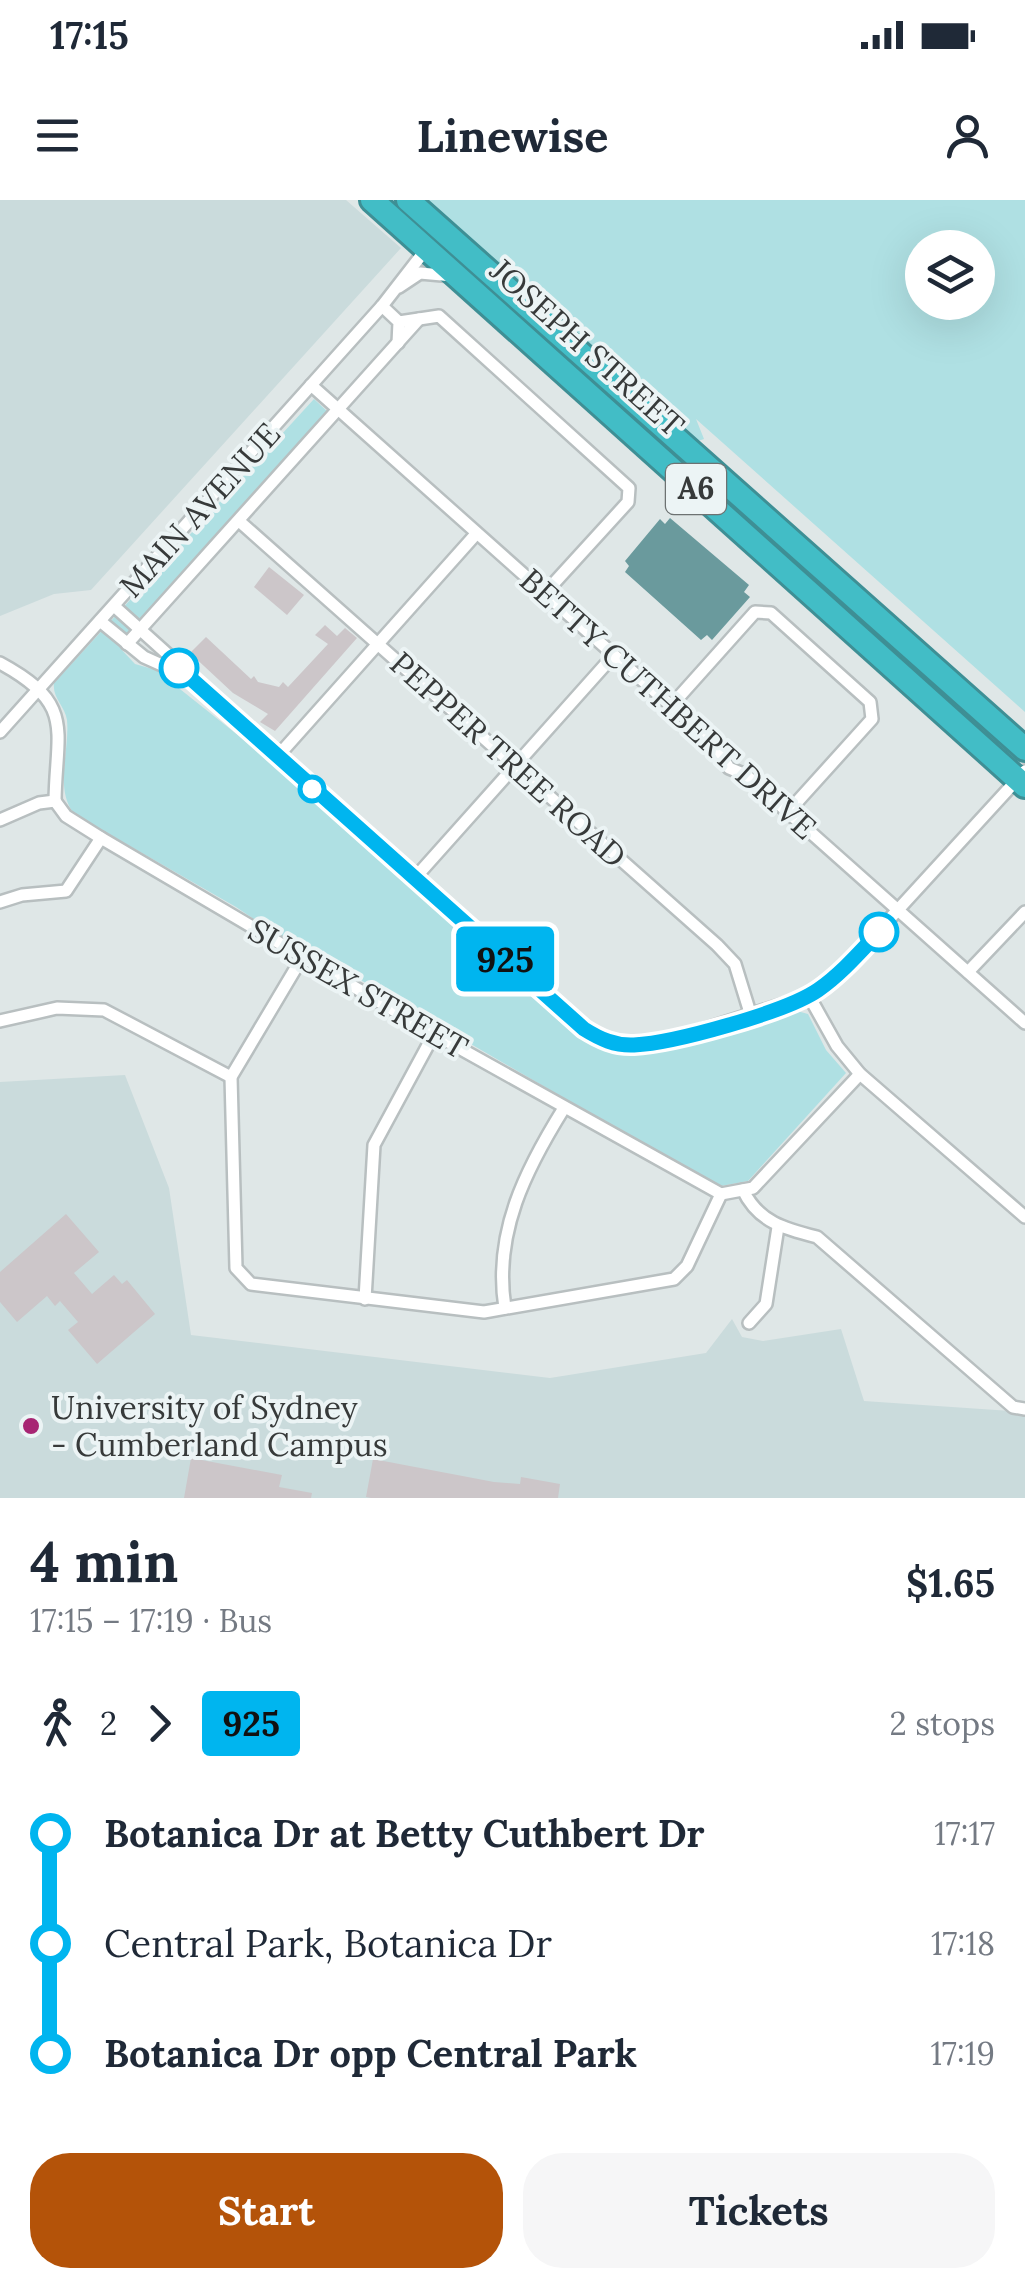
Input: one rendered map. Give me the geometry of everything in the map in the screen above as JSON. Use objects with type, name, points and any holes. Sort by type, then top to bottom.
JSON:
[{"type":"highway","name":"JOSEPH STREET","points":[[372,200],[1023,778]]},
{"type":"highway","name":"JOSEPH STREET","points":[[408,200],[1025,749]]},
{"type":"street","name":"MAIN AVENUE","points":[[0,732],[382,306],[427,248]]},
{"type":"street","points":[[398,287],[404,287],[420,272],[458,276]]},
{"type":"street","points":[[382,306],[399,322],[398,344]]},
{"type":"street","points":[[399,322],[439,316],[629,488],[628,502],[545,592]]},
{"type":"street","points":[[127,644],[142,632],[419,318]]},
{"type":"street","name":"BETTY CUTHBERT DRIVE","points":[[310,385],[715,746],[729,768],[746,775],[1025,1023]]},
{"type":"street","name":"PEPPER TREE ROAD","points":[[239,521],[735,964],[751,1016]]},
{"type":"street","points":[[277,757],[476,534]]},
{"type":"street","points":[[114,606],[185,675],[414,880],[584,1029],[608,1042],[652,1043],[809,996],[841,972],[1023,778]]},
{"type":"street","points":[[670,707],[755,612],[771,613],[870,702],[872,719],[788,812]]},
{"type":"street","points":[[100,621],[127,644],[185,675]]},
{"type":"street","points":[[414,880],[613,656]]},
{"type":"street","points":[[0,663],[38,690],[55,709],[60,724],[56,801],[39,802],[0,820]]},
{"type":"street","name":"SUSSEX STREET","points":[[56,801],[66,816],[101,838],[434,1034],[720,1194]]},
{"type":"street","points":[[0,902],[22,895],[66,892],[101,838]]},
{"type":"street","points":[[968,972],[1025,912]]},
{"type":"street","points":[[302,956],[231,1078],[236,1268],[251,1284],[461,1312],[674,1278],[687,1266],[720,1194],[753,1188],[860,1074]]},
{"type":"street","points":[[809,996],[837,1046],[860,1074],[1025,1217]]},
{"type":"street","points":[[0,1021],[56,1008],[104,1010],[231,1078]]},
{"type":"street","points":[[365,1299],[374,1145],[434,1034]]},
{"type":"street","points":[[505,1308],[502,1284],[517,1189],[564,1108]]},
{"type":"street","points":[[743,1190],[751,1206],[778,1227],[817,1237],[1013,1407],[1025,1409]]},
{"type":"street","points":[[749,1323],[766,1304],[778,1227]]},
{"type":"shaded area","points":[[0,200],[346,200],[401,248],[91,590],[54,594],[0,616]]},
{"type":"shaded area","points":[[416,200],[1025,200],[1025,712],[696,419],[704,439],[695,442]]},
{"type":"shaded area","points":[[314,399],[329,413],[120,648],[135,664],[156,670],[258,751],[577,1037],[607,1051],[657,1052],[797,1011],[808,1014],[826,1050],[846,1073],[748,1181],[721,1186],[705,1180],[302,946],[294,946],[236,907],[74,814],[68,804],[64,781],[67,720],[54,683]]},
{"type":"shaded area","points":[[670,518],[749,585],[744,592],[750,597],[712,640],[707,635],[701,640],[625,572],[629,566],[625,561],[660,519],[665,524]]},
{"type":"shaded area","points":[[125,1075],[169,1188],[191,1335],[550,1378],[706,1353],[732,1319],[742,1337],[763,1341],[841,1329],[864,1401],[1025,1412],[1025,1498],[0,1498],[0,1082]]},
{"type":"building","points":[[269,567],[304,595],[287,615],[254,587]]},
{"type":"building","points":[[325,625],[337,636],[345,628],[357,638],[275,731],[260,722],[268,714],[233,693],[190,653],[206,637],[251,679],[254,676],[258,682],[279,687],[283,682],[288,687],[328,644],[315,635]]},
{"type":"building","points":[[66,1214],[99,1252],[74,1273],[92,1294],[114,1275],[122,1284],[127,1280],[155,1314],[97,1364],[68,1330],[78,1322],[60,1301],[55,1306],[47,1296],[17,1322],[0,1302],[0,1272]]},
{"type":"building","points":[[191,1458],[282,1475],[279,1487],[312,1493],[311,1498],[184,1498]]},
{"type":"building","points":[[373,1459],[494,1482],[520,1484],[521,1477],[560,1484],[558,1498],[366,1497]]},
{"type":"bus line","name":"925","points":[[179,668],[584,1029],[608,1042],[635,1045],[678,1037],[809,996],[841,972],[879,932]]},
{"type":"place","name":"University of Sydney - Cumberland Campus","points":[[31,1426]]}]
